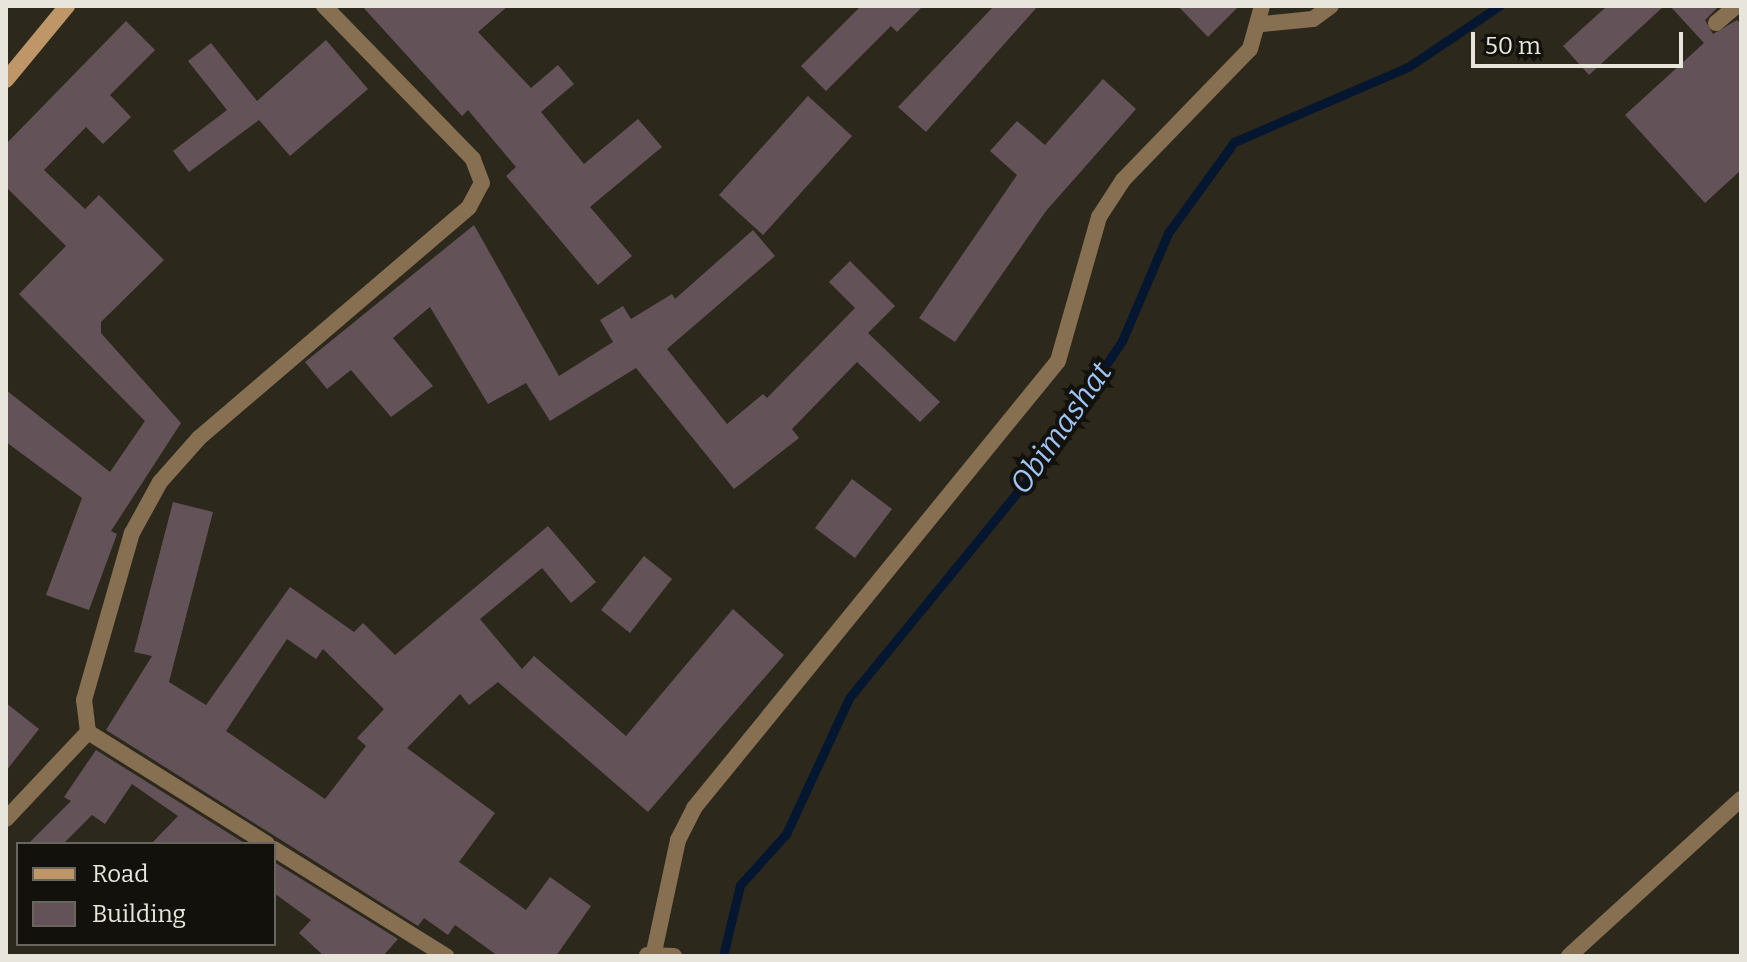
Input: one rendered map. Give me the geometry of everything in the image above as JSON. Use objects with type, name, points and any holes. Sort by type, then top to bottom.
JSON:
[{"type":"street","points":[[6,80],[67,6]]},
{"type":"street","points":[[88,732],[84,700],[132,533],[160,482],[199,438],[469,207],[482,183],[473,159],[324,6]]},
{"type":"street","points":[[674,956],[650,954],[678,840],[694,808],[1023,410],[1058,361],[1099,217],[1123,180],[1250,49],[1262,24],[1262,6]]},
{"type":"street","points":[[1262,24],[1313,19],[1331,6]]},
{"type":"street","points":[[1716,23],[1736,6]]},
{"type":"street","points":[[6,819],[88,732]]},
{"type":"street","points":[[88,732],[264,842]]},
{"type":"street","points":[[1569,956],[1741,799]]},
{"type":"street","points":[[276,850],[446,956]]},
{"type":"building","points":[[362,6],[508,6],[478,32],[531,88],[558,65],[574,84],[541,112],[584,164],[638,119],[662,147],[590,207],[632,256],[598,285],[506,176],[516,167],[468,110],[462,116]]},
{"type":"building","points":[[861,6],[923,6],[897,32],[891,26],[826,91],[801,66]]},
{"type":"building","points":[[994,6],[1038,6],[926,132],[898,107]]},
{"type":"building","points":[[1178,6],[1239,6],[1208,37]]},
{"type":"building","points":[[1607,6],[1664,6],[1589,75],[1563,46]]},
{"type":"building","points":[[1670,6],[1719,6],[1705,20],[1713,34],[1737,20],[1741,24],[1741,170],[1705,203],[1625,115],[1704,43]]},
{"type":"building","points":[[126,21],[155,50],[110,95],[131,117],[103,144],[86,127],[44,170],[85,209],[99,195],[164,260],[101,322],[101,333],[181,423],[111,531],[117,534],[89,610],[46,595],[82,498],[6,442],[6,390],[110,472],[145,421],[19,294],[66,246],[6,187],[6,144]]},
{"type":"building","points":[[326,40],[368,89],[290,156],[259,120],[189,172],[173,151],[227,110],[188,61],[211,43],[257,101]]},
{"type":"building","points":[[1103,79],[1136,109],[1046,211],[955,342],[919,318],[1017,175],[990,151],[1017,121],[1045,145]]},
{"type":"building","points":[[808,96],[852,136],[763,235],[719,195]]},
{"type":"building","points":[[474,225],[559,376],[613,342],[600,320],[623,306],[631,319],[672,294],[675,299],[753,230],[775,256],[667,349],[727,424],[763,394],[767,398],[855,308],[829,282],[850,261],[895,306],[868,333],[940,402],[920,422],[857,362],[792,429],[799,438],[734,489],[636,368],[550,421],[526,383],[488,404],[430,307],[393,338],[433,386],[391,417],[351,370],[327,389],[305,362]]},
{"type":"building","points":[[852,479],[892,509],[855,558],[815,528]]},
{"type":"building","points":[[173,502],[213,512],[169,682],[206,705],[290,587],[354,632],[363,623],[395,655],[548,526],[596,582],[571,603],[542,568],[480,619],[522,669],[534,656],[626,736],[733,609],[784,655],[648,812],[498,682],[469,705],[460,694],[407,748],[495,813],[459,862],[526,910],[550,877],[591,906],[556,956],[498,956],[455,925],[448,935],[424,918],[418,926],[106,730],[152,656],[134,652]],"holes":[[[287,639],[316,659],[323,649],[384,709],[357,738],[366,746],[325,799],[226,731]]]},
{"type":"building","points":[[644,556],[672,579],[630,633],[601,610]]},
{"type":"building","points":[[6,703],[39,729],[6,771]]},
{"type":"building","points":[[96,750],[243,842],[153,842],[178,816],[132,784],[105,824],[92,815],[65,842],[30,842],[71,801],[64,797]]},
{"type":"building","points":[[276,863],[398,939],[383,956],[324,956],[299,933],[311,920],[276,894]]},
{"type":"waterway","name":"Obimashat","points":[[723,956],[740,885],[786,834],[849,698],[1028,479],[1122,341],[1168,233],[1234,142],[1408,67],[1499,6]]}]
